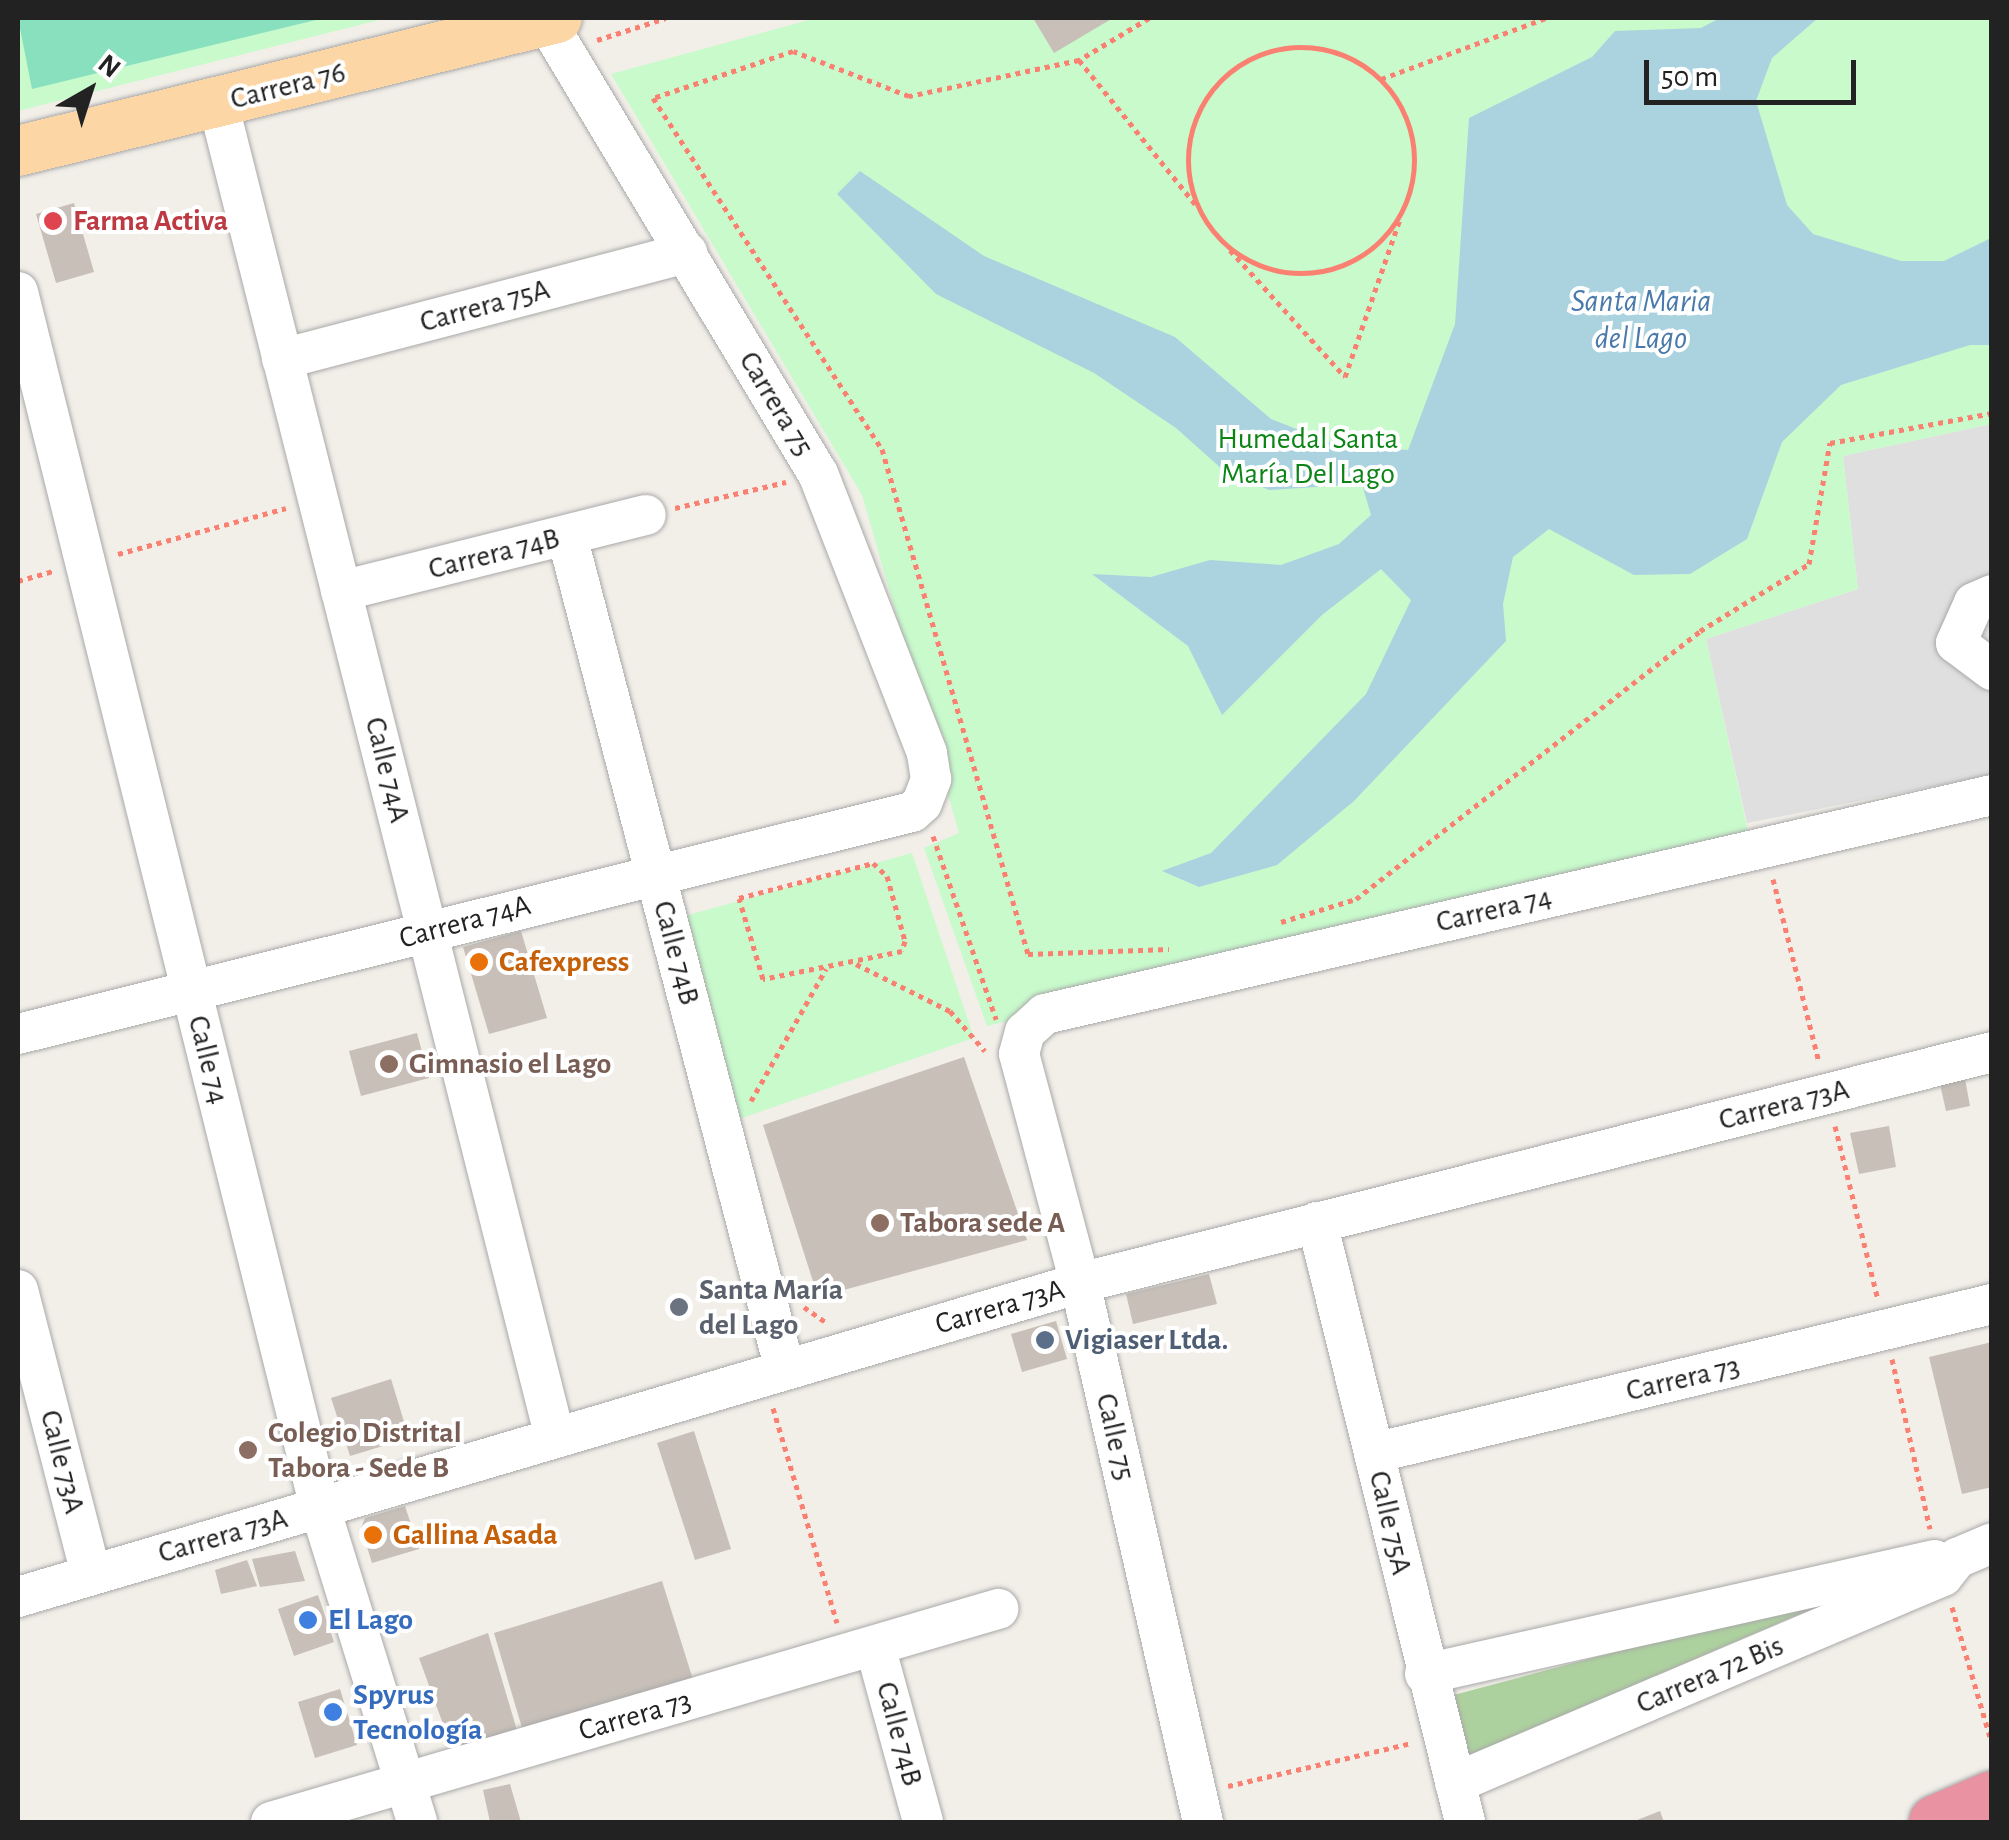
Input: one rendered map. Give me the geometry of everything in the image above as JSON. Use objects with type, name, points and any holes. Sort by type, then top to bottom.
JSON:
[{"type":"highway","points":[[1936,1822],[1992,1798]]},
{"type":"main road","name":"Carrera 76","points":[[18,151],[556,30]]},
{"type":"street","name":"Carrera 75","points":[[556,30],[818,474],[927,753],[931,779],[917,807]]},
{"type":"street","name":"Calle 74A","points":[[218,103],[556,1438]]},
{"type":"street","name":"Carrera 75A","points":[[282,359],[687,253]]},
{"type":"street","name":"Calle 74","points":[[18,292],[320,1508],[417,1822]]},
{"type":"street","name":"Carrera 74B","points":[[341,591],[646,515]]},
{"type":"street","name":"Calle 74B","points":[[566,536],[654,871],[774,1374]]},
{"type":"street","points":[[1992,595],[1982,594],[1974,604],[1956,643],[1992,670]]},
{"type":"street","name":"Carrera 74","points":[[997,1056],[1044,1014],[1992,795]]},
{"type":"street","name":"Carrera 74A","points":[[18,1034],[917,807]]},
{"type":"street","name":"Carrera 73A","points":[[18,1597],[1080,1284],[1992,1052]]},
{"type":"street","name":"Calle 75","points":[[997,1056],[1080,1284],[1203,1822]]},
{"type":"street","name":"Calle 75A","points":[[1316,1222],[1464,1822]]},
{"type":"street","name":"Calle 73A","points":[[18,1290],[91,1575]]},
{"type":"street","name":"Carrera 73","points":[[1374,1453],[1992,1304]]},
{"type":"street","name":"Carrera 72 Bis","points":[[1425,1674],[1974,1550]]},
{"type":"street","name":"Carrera 72 Bis","points":[[1455,1783],[1943,1576],[1974,1550]]},
{"type":"street","name":"Carrera 73","points":[[272,1822],[998,1610]]},
{"type":"street","name":"Calle 74B","points":[[860,1650],[923,1822]]},
{"type":"path","points":[[556,30],[666,18]]},
{"type":"path","points":[[1149,18],[1079,60],[910,96],[793,51],[653,98],[882,449],[1028,954],[1176,948]]},
{"type":"path","points":[[1380,79],[1546,18]]},
{"type":"path","points":[[1079,60],[1222,240],[1346,377],[1414,176],[1413,141],[1402,108],[1380,79],[1348,56],[1310,46],[1270,50],[1235,67],[1207,94],[1191,130],[1188,170],[1198,208]]},
{"type":"path","points":[[1222,240],[1251,261],[1285,272],[1320,271],[1354,260],[1382,240],[1403,210]]},
{"type":"path","points":[[1266,926],[1356,899],[1700,630],[1809,564],[1830,443],[1992,413]]},
{"type":"path","points":[[646,515],[818,474]]},
{"type":"path","points":[[18,581],[318,500]]},
{"type":"path","points":[[917,807],[996,1015],[997,1056]]},
{"type":"path","points":[[872,863],[880,866],[905,942],[892,956],[856,964],[763,978],[739,898],[872,863]]},
{"type":"path","points":[[856,964],[950,1012],[997,1056]]},
{"type":"path","points":[[746,1115],[826,970]]},
{"type":"path","points":[[800,1302],[818,1320],[839,1326]]},
{"type":"path","name":"Calle 74B","points":[[774,1374],[860,1650]]},
{"type":"path","points":[[1224,1787],[1443,1735]]},
{"type":"shaded area","points":[[1991,424],[1991,775],[1747,823],[1706,639],[1858,589],[1843,456]]},
{"type":"green space","points":[[18,18],[387,18],[18,111]]},
{"type":"green space","points":[[18,18],[324,18],[32,89]]},
{"type":"green space","name":"Humedal Santa María Del Lago","points":[[816,18],[1991,18],[1991,424],[1843,456],[1858,589],[1706,639],[1752,849],[987,1026],[924,848],[959,833],[862,495],[611,74]]},
{"type":"green space","points":[[912,853],[974,1038],[739,1119],[681,917]]},
{"type":"green space","points":[[1872,1583],[1461,1759],[1450,1696]]},
{"type":"water","name":"Santa Maria del Lago","points":[[1720,18],[1818,18],[1772,58],[1756,101],[1787,205],[1813,234],[1901,261],[1944,261],[1991,238],[1991,345],[1970,345],[1841,385],[1782,442],[1747,539],[1690,574],[1634,575],[1549,529],[1513,557],[1503,604],[1506,641],[1354,801],[1277,865],[1199,887],[1162,871],[1211,853],[1366,694],[1411,600],[1381,569],[1322,615],[1222,715],[1188,646],[1092,574],[1151,577],[1210,560],[1281,565],[1339,544],[1371,515],[1362,484],[1269,490],[1223,470],[1176,428],[1094,373],[936,294],[837,194],[860,171],[984,256],[1175,337],[1271,419],[1335,444],[1408,450],[1455,324],[1469,118],[1592,57],[1615,31],[1701,28]]},
{"type":"building","points":[[1033,18],[1113,18],[1054,53]]},
{"type":"building","points":[[74,203],[94,272],[56,283],[36,214]]},
{"type":"building","points":[[521,931],[547,1018],[489,1034],[463,947]]},
{"type":"building","name":"Gimnasio el Lago","points":[[417,1033],[429,1078],[361,1096],[349,1051]]},
{"type":"building","points":[[964,1057],[1027,1240],[818,1297],[763,1125]]},
{"type":"building","points":[[1965,1079],[1970,1106],[1946,1111],[1940,1084]]},
{"type":"building","points":[[1889,1126],[1896,1167],[1859,1174],[1850,1133]]},
{"type":"building","points":[[1209,1274],[1217,1304],[1133,1324],[1126,1294]]},
{"type":"building","points":[[1056,1321],[1067,1359],[1022,1372],[1011,1334]]},
{"type":"building","points":[[1992,1342],[1992,1487],[1962,1494],[1929,1357]]},
{"type":"building","points":[[391,1379],[409,1438],[350,1456],[331,1398]]},
{"type":"building","points":[[694,1431],[731,1549],[695,1560],[657,1443]]},
{"type":"building","points":[[405,1506],[419,1549],[372,1563],[361,1528],[365,1518]]},
{"type":"building","points":[[295,1551],[305,1581],[260,1587],[252,1559]]},
{"type":"building","points":[[247,1560],[257,1586],[221,1594],[215,1570]]},
{"type":"building","points":[[662,1581],[696,1689],[525,1738],[494,1633]]},
{"type":"building","points":[[318,1595],[334,1642],[294,1656],[278,1609]]},
{"type":"building","points":[[488,1633],[519,1737],[455,1757],[419,1658]]},
{"type":"building","points":[[340,1689],[357,1745],[315,1758],[298,1702]]},
{"type":"building","points":[[510,1784],[521,1822],[490,1822],[483,1790]]},
{"type":"building","points":[[1660,1811],[1664,1822],[1632,1822]]},
{"type":"place","name":"Farma Activa","points":[[53,221]]},
{"type":"place","name":"Cafexpress","points":[[479,962]]},
{"type":"place","name":"Gimnasio el Lago","points":[[389,1064]]},
{"type":"place","name":"Tabora sede A","points":[[880,1223]]},
{"type":"place","name":"Santa María del Lago","points":[[679,1307]]},
{"type":"place","name":"Vigiaser Ltda.","points":[[1045,1340]]},
{"type":"place","name":"Colegio Distrital Tabora - Sede B","points":[[248,1450]]},
{"type":"place","name":"Gallina Asada","points":[[373,1535]]},
{"type":"place","name":"El Lago","points":[[308,1620]]},
{"type":"place","name":"Spyrus Tecnología","points":[[333,1712]]}]
